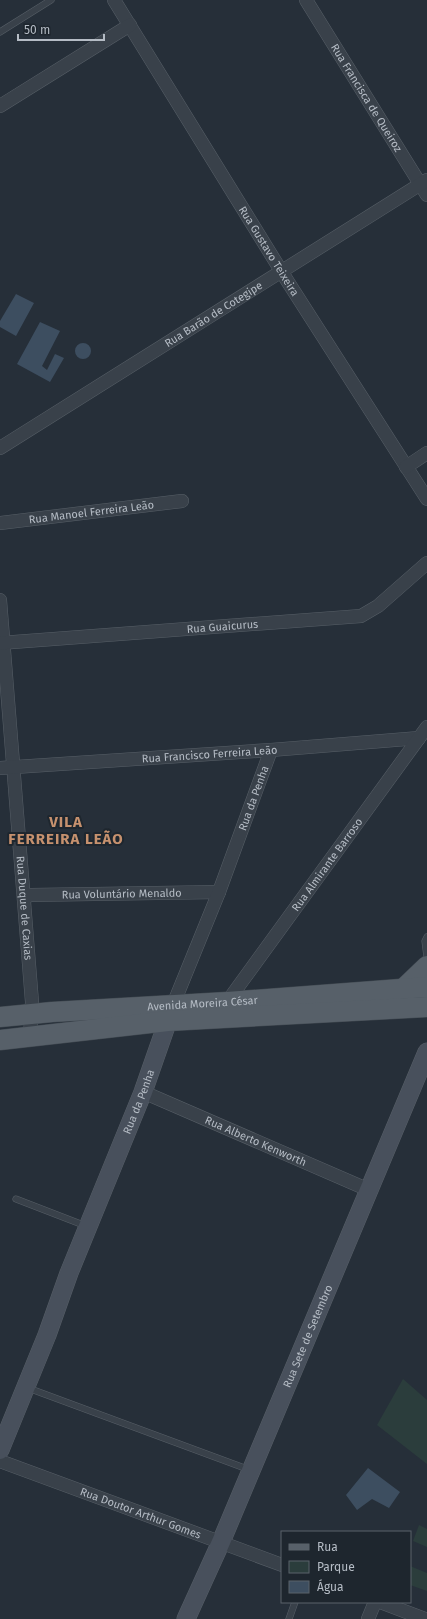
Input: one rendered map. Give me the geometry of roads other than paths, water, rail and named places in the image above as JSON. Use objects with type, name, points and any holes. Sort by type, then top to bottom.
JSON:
[{"type":"main road","points":[[404,988],[427,966]]},
{"type":"main road","name":"Avenida Moreira César","points":[[0,1040],[62,1033],[227,1002],[427,987]]},
{"type":"main road","name":"Avenida Moreira César","points":[[0,1017],[34,1010],[171,1013],[427,1007]]},
{"type":"main road","name":"Rua da Penha","points":[[0,1450],[47,1335],[69,1272],[143,1092],[171,1013]]},
{"type":"main road","name":"Rua Sete de Setembro","points":[[186,1619],[221,1542],[427,1052]]},
{"type":"street","name":"Rua Gustavo Teixeira","points":[[114,0],[281,270],[427,499]]},
{"type":"street","name":"Rua Francisca de Queiroz","points":[[306,0],[425,186]]},
{"type":"street","points":[[0,106],[130,25]]},
{"type":"street","name":"Rua Barão de Cotegipe","points":[[0,448],[281,270],[425,186]]},
{"type":"street","points":[[406,467],[427,453]]},
{"type":"street","name":"Rua Manoel Ferreira Leão","points":[[0,523],[182,501]]},
{"type":"street","name":"Rua Guaicurus","points":[[1,643],[361,616],[378,606],[427,563]]},
{"type":"street","name":"Rua Duque de Caxias","points":[[0,600],[1,643],[14,767],[34,1010],[30,1037]]},
{"type":"street","name":"Rua Almirante Barroso","points":[[227,1002],[427,727]]},
{"type":"street","name":"Rua Francisco Ferreira Leão","points":[[0,768],[271,750],[419,738]]},
{"type":"street","name":"Rua da Penha","points":[[171,1013],[271,750]]},
{"type":"street","name":"Rua Voluntário Menaldo","points":[[24,897],[31,895],[218,892]]},
{"type":"street","points":[[34,1010],[45,1026],[53,1031],[62,1033]]},
{"type":"street","name":"Rua Alberto Kenworth","points":[[143,1092],[369,1190]]},
{"type":"street","name":"Rua Doutor Arthur Gomes","points":[[0,1461],[281,1565]]},
{"type":"street","points":[[368,1619],[375,1603]]},
{"type":"street","points":[[383,1603],[425,1619]]},
{"type":"lane","points":[[0,32],[51,0]]},
{"type":"lane","points":[[427,937],[427,957]]},
{"type":"lane","points":[[16,1198],[88,1226]]},
{"type":"lane","points":[[26,1387],[251,1470]]},
{"type":"lane","points":[[289,1619],[295,1603]]},
{"type":"water","points":[[16,294],[34,303],[16,336],[0,327],[0,321]]},
{"type":"water","points":[[40,322],[60,331],[42,366],[47,370],[55,354],[64,358],[50,382],[17,364]]},
{"type":"water","points":[[83,343],[90,348],[91,351],[86,358],[83,359],[76,354],[75,351],[80,344]]},
{"type":"water","points":[[368,1468],[400,1492],[389,1508],[372,1499],[357,1510],[346,1495]]},
{"type":"district","name":"VILA FERREIRA LEÃO","points":[[66,830]]}]
